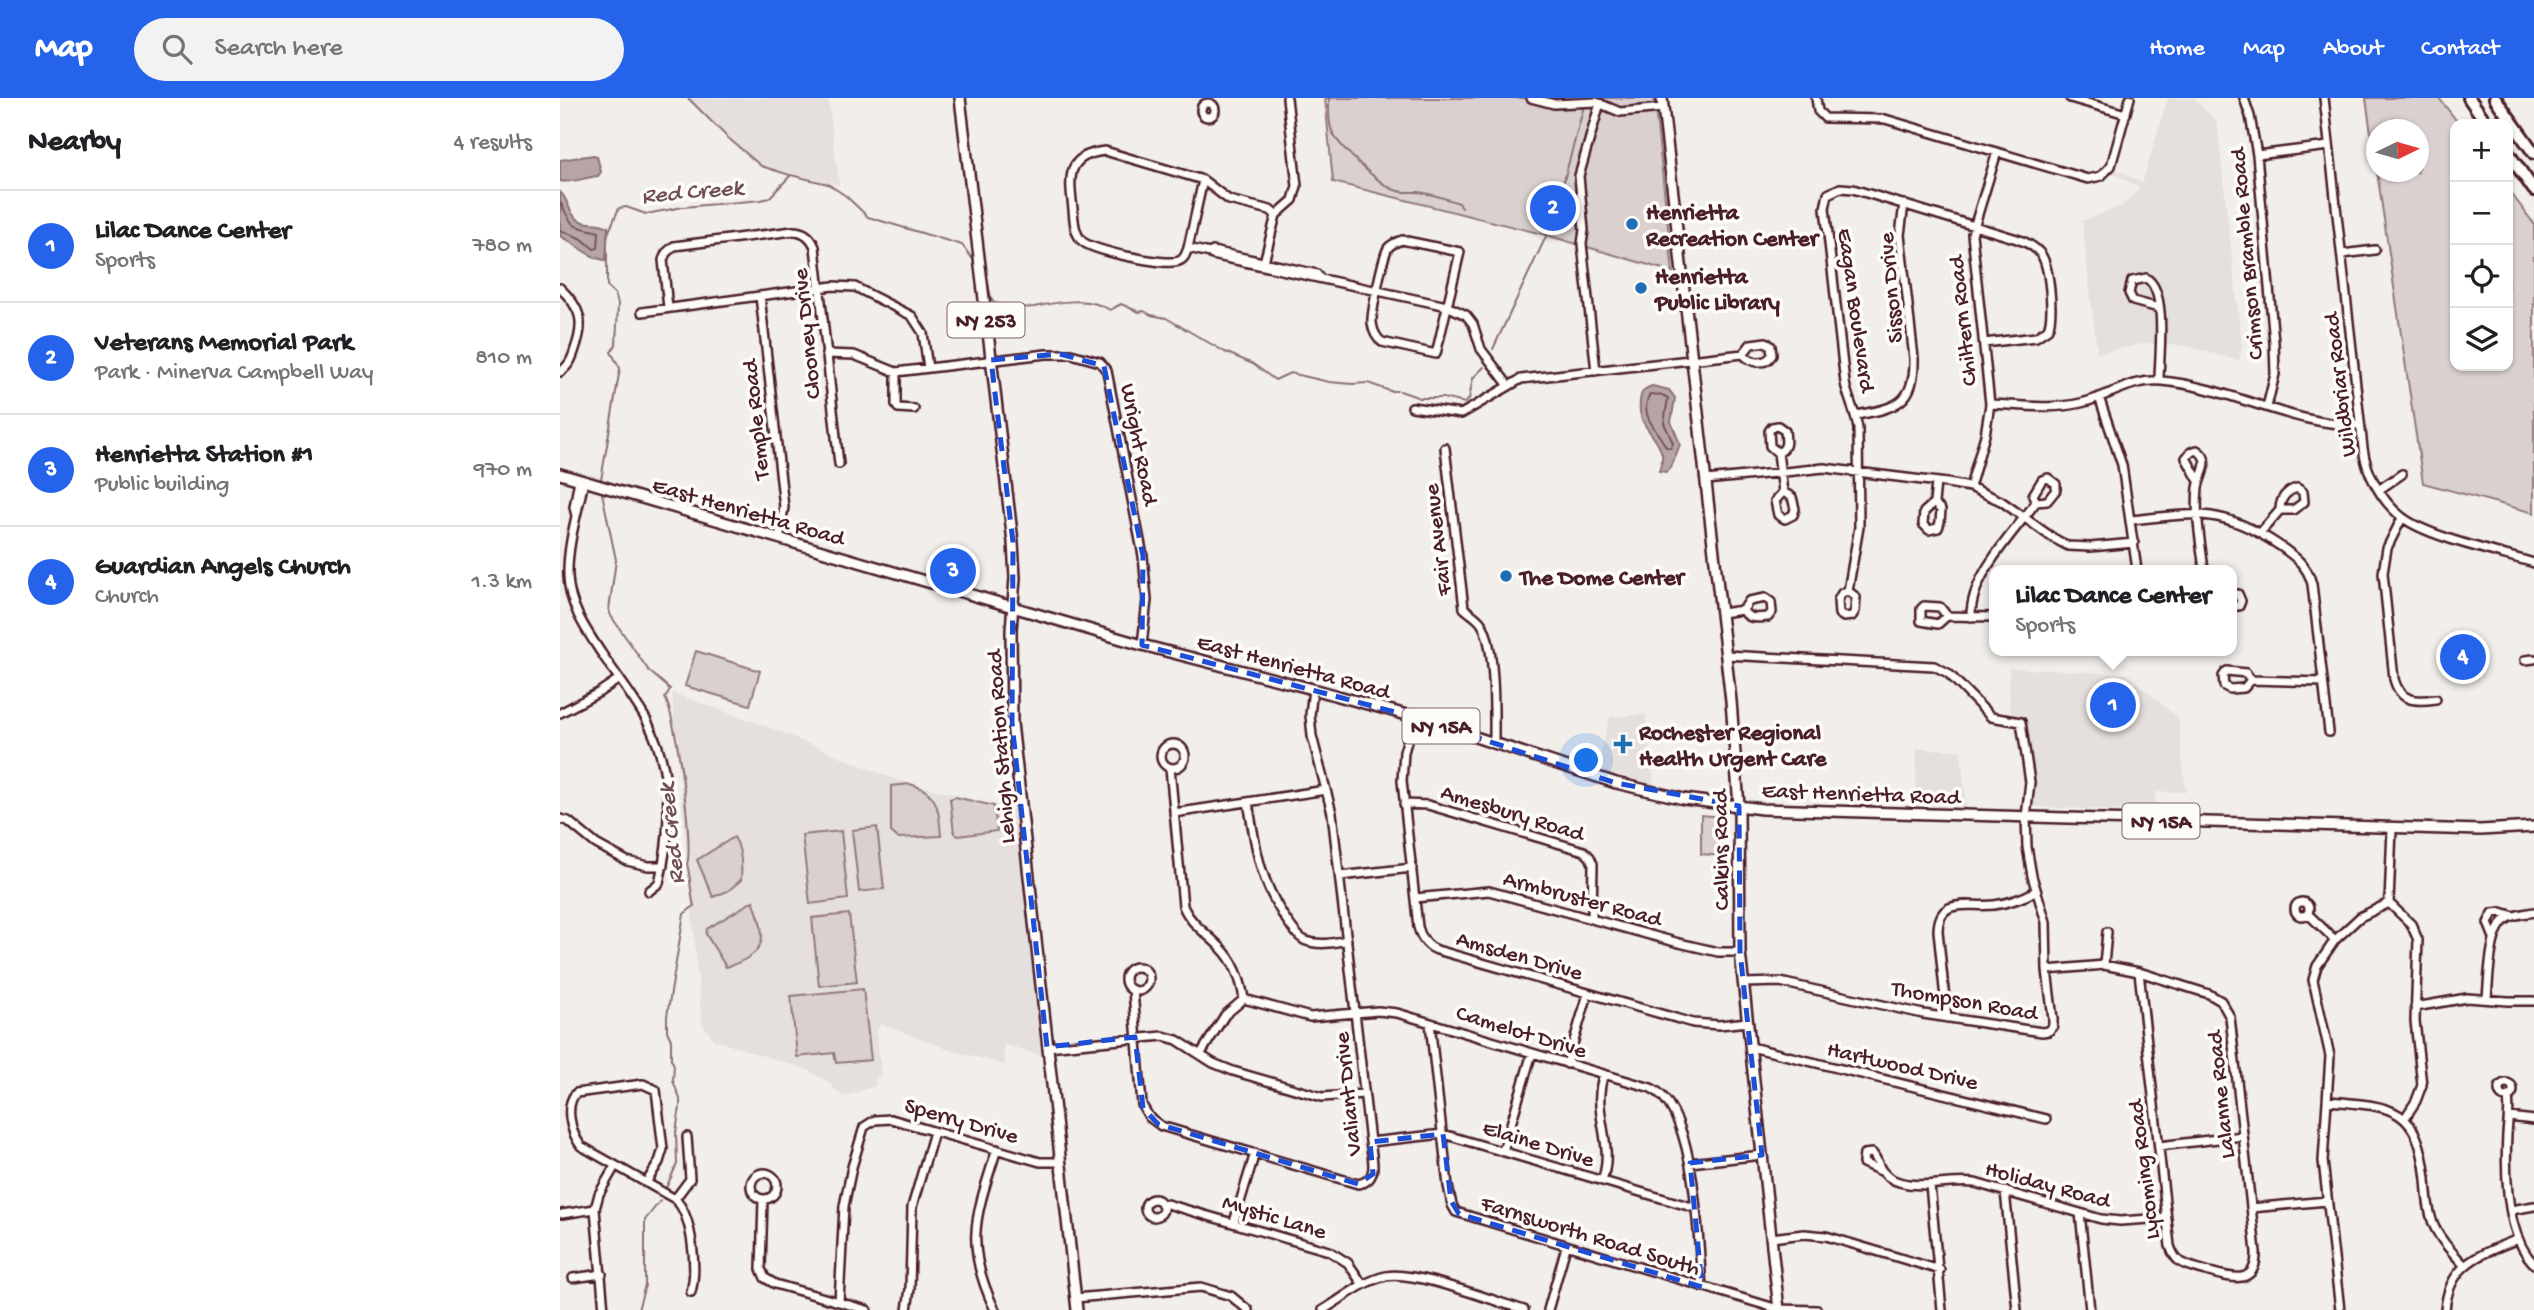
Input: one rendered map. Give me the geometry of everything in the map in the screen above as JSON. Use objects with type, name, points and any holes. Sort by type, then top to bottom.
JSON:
[{"type":"highway","points":[[2469,98],[2484,119]]},
{"type":"highway","points":[[2495,98],[2534,153]]},
{"type":"highway","points":[[2513,160],[2534,190]]},
{"type":"main road","name":"Lehigh Station Road","points":[[960,98],[1013,542],[1012,723],[1077,1310]]},
{"type":"main road","name":"Calkins Road","points":[[1662,103],[1726,655],[1738,806],[1740,952],[1778,1309]]},
{"type":"main road","name":"East Henrietta Road","points":[[560,474],[1142,645],[1414,718],[1648,792],[1738,806],[2392,828],[2480,830],[2534,827]]},
{"type":"street","points":[[1264,262],[1276,215],[1293,201],[1297,186],[1287,98]]},
{"type":"street","points":[[1531,98],[1554,104],[1596,102],[1620,112],[1662,103]]},
{"type":"street","points":[[1816,98],[1818,111],[1825,118],[1885,119],[2082,178],[2098,178],[2111,166],[2130,98]]},
{"type":"street","points":[[2070,98],[2126,114]]},
{"type":"street","name":"Crimson Bramble Road","points":[[2244,98],[2257,155],[2275,354],[2273,386],[2267,407]]},
{"type":"street","name":"Wildbriar Road","points":[[2324,98],[2364,458],[2389,505],[2402,518],[2427,530],[2534,563]]},
{"type":"street","points":[[1596,102],[1579,183],[1584,230],[1582,244],[1596,371]]},
{"type":"street","points":[[2257,155],[2329,146]]},
{"type":"street","points":[[1203,180],[1184,258],[1172,262],[1092,249],[1082,241],[1075,229],[1069,182],[1073,169],[1080,158],[1090,152],[1105,150],[1203,180],[1229,200],[1270,210],[1276,215]]},
{"type":"street","name":"Chiltern Road","points":[[1970,487],[1985,435],[1990,404],[1972,247],[1974,226],[1997,152]]},
{"type":"street","name":"Eagan Boulevard","points":[[1849,591],[1859,527],[1856,415],[1845,383],[1825,202],[1831,191],[1846,188],[1904,204],[2027,243],[2040,252],[2046,266],[2052,316],[2048,329],[2040,336],[1984,343]]},
{"type":"street","name":"Sisson Drive","points":[[1856,415],[1894,407],[1907,394],[1913,377],[1914,358],[1900,235],[1904,204]]},
{"type":"street","name":"Clooney Drive","points":[[668,308],[663,260],[668,250],[677,246],[797,231],[805,234],[814,244],[839,464]]},
{"type":"street","points":[[1413,241],[1460,252],[1436,354],[1382,342],[1377,338],[1372,323],[1377,290],[1386,252],[1398,242],[1413,241]]},
{"type":"street","points":[[1188,248],[1447,306],[1466,315],[1473,324],[1481,349],[1509,386]]},
{"type":"street","points":[[2342,254],[2375,250]]},
{"type":"street","points":[[1210,253],[1213,251],[1317,274],[1320,278]]},
{"type":"street","points":[[2158,380],[2159,308],[2156,288],[2152,281],[2146,278],[2132,281],[2129,293],[2133,301],[2159,308]]},
{"type":"street","points":[[642,312],[833,286],[855,287],[912,316],[923,333],[928,368]]},
{"type":"street","points":[[560,288],[574,304],[582,326],[571,360],[560,372]]},
{"type":"street","name":"Temple Road","points":[[760,296],[784,507],[779,538]]},
{"type":"street","points":[[826,354],[854,355],[896,372],[991,360]]},
{"type":"street","name":"Wright Road","points":[[991,360],[1060,354],[1095,359],[1104,366],[1143,556],[1147,600],[1142,645]]},
{"type":"street","points":[[1412,407],[1461,414],[1521,379],[1743,354]]},
{"type":"street","points":[[896,372],[896,405],[898,408],[914,409]]},
{"type":"street","points":[[1990,404],[2058,406],[2080,403],[2131,384],[2158,380],[2200,388],[2329,425],[2360,425]]},
{"type":"street","points":[[2099,397],[2119,453],[2132,520],[2136,565]]},
{"type":"street","name":"Fair Avenue","points":[[1445,448],[1464,608],[1481,624],[1487,637],[1494,692],[1494,744]]},
{"type":"street","points":[[1779,453],[1783,492]]},
{"type":"street","points":[[1706,480],[1824,468],[1970,487],[2001,501],[2068,546],[2134,543]]},
{"type":"street","points":[[2379,489],[2402,474]]},
{"type":"street","points":[[582,481],[568,577],[573,601],[582,623],[646,721],[661,760],[669,808],[659,883],[649,891]]},
{"type":"street","points":[[2199,481],[2198,514],[2203,565]]},
{"type":"street","points":[[1934,503],[1936,482]]},
{"type":"street","points":[[1991,565],[2036,502]]},
{"type":"street","points":[[2260,533],[2280,510]]},
{"type":"street","points":[[2132,520],[2198,514],[2237,521],[2299,560],[2311,578],[2329,732]]},
{"type":"street","points":[[2402,518],[2387,548],[2384,573],[2394,679],[2398,691],[2407,699],[2436,699]]},
{"type":"street","points":[[1971,617],[1976,585],[1989,567]]},
{"type":"street","points":[[1721,612],[1742,610]]},
{"type":"street","points":[[1947,617],[1989,617]]},
{"type":"street","name":"Thompson Road","points":[[1726,655],[1934,666],[1943,669],[1991,717],[2021,722],[2029,782],[2027,847],[2046,922],[2047,970],[2053,1027],[2042,1032],[1947,1018],[1780,982],[1743,983]]},
{"type":"street","points":[[560,713],[619,680]]},
{"type":"street","points":[[2251,680],[2323,682]]},
{"type":"street","name":"Valiant Drive","points":[[1133,990],[1142,1104],[1152,1119],[1161,1126],[1255,1153],[1363,1183],[1369,1180],[1373,1171],[1332,813],[1312,736],[1310,715],[1313,689]]},
{"type":"street","name":"Amsden Drive","points":[[1414,718],[1402,761],[1404,804],[1422,938],[1434,949],[1702,1025],[1748,1022]]},
{"type":"street","points":[[1170,768],[1183,906],[1193,923],[1229,958],[1239,978],[1244,999],[1225,1016],[1199,1055]]},
{"type":"street","points":[[1174,813],[1326,790]]},
{"type":"street","points":[[1248,802],[1262,875],[1293,929],[1301,938],[1313,943],[1347,940]]},
{"type":"street","name":"Amesbury Road","points":[[1404,804],[1428,805],[1584,851],[1593,864],[1592,918]]},
{"type":"street","points":[[560,819],[568,821],[596,844],[627,861],[663,866]]},
{"type":"street","points":[[2392,828],[2389,903],[2411,924],[2418,940],[2415,1007],[2422,1085],[2405,1118]]},
{"type":"street","points":[[1340,876],[1412,868]]},
{"type":"street","name":"Armbruster Road","points":[[1415,898],[1489,891],[1709,950],[1740,952]]},
{"type":"street","points":[[1947,1018],[1938,931],[1943,912],[1954,906],[2007,903],[2036,891]]},
{"type":"street","points":[[2340,1310],[2323,1147],[2330,1056],[2313,980],[2317,966],[2335,940],[2360,917],[2389,903]]},
{"type":"street","points":[[2494,939],[2488,923],[2493,912],[2514,916]]},
{"type":"street","points":[[2487,998],[2494,939],[2500,925],[2506,919],[2534,912]]},
{"type":"street","points":[[2308,914],[2335,940]]},
{"type":"street","points":[[2104,965],[2107,932]]},
{"type":"street","name":"Lalanne Road","points":[[2047,970],[2104,965],[2139,972],[2209,994],[2225,1005],[2230,1017],[2251,1208]]},
{"type":"street","name":"Lycoming Road","points":[[2139,972],[2166,1218],[2170,1246],[2177,1259],[2221,1275],[2241,1278],[2252,1271],[2256,1259],[2251,1208]]},
{"type":"street","points":[[1567,1064],[1588,993]]},
{"type":"street","points":[[2415,1007],[2460,998],[2534,1001]]},
{"type":"street","name":"Camelot Drive","points":[[1244,999],[1310,1017],[1387,1011],[1651,1088],[1665,1097],[1684,1137],[1690,1163],[1702,1287]]},
{"type":"street","name":"Farnsworth Road South","points":[[1430,1023],[1448,1186],[1455,1211],[1467,1217],[1778,1309],[1817,1310]]},
{"type":"street","points":[[1047,1046],[1135,1037],[1169,1037],[1226,1069],[1322,1097],[1364,1094]]},
{"type":"street","name":"Hartwood Drive","points":[[1751,1046],[2046,1119]]},
{"type":"street","points":[[1503,1151],[1532,1053]]},
{"type":"street","points":[[1602,1181],[1608,1160],[1599,1098],[1604,1074]]},
{"type":"street","points":[[646,1183],[661,1157],[663,1144],[657,1093],[650,1086],[637,1084],[576,1093],[571,1098],[571,1122],[578,1143],[586,1150],[675,1199],[682,1207],[688,1223],[694,1275],[691,1292]]},
{"type":"street","points":[[2508,1096],[2507,1155],[2511,1210],[2518,1239],[2534,1264]]},
{"type":"street","points":[[2328,1101],[2383,1108],[2405,1118],[2412,1125],[2421,1144],[2428,1203],[2434,1225],[2447,1246],[2464,1265]]},
{"type":"street","points":[[2509,1117],[2534,1120]]},
{"type":"street","name":"Sperry Drive","points":[[839,1302],[844,1206],[863,1130],[871,1122],[886,1118],[1041,1162],[1060,1162]]},
{"type":"street","points":[[907,1310],[911,1289],[912,1207],[934,1132]]},
{"type":"street","name":"Elaine Drive","points":[[1370,1142],[1443,1134],[1695,1209]]},
{"type":"street","points":[[2159,1146],[2243,1136]]},
{"type":"street","points":[[675,1199],[690,1179],[687,1137]]},
{"type":"street","points":[[995,1310],[979,1273],[975,1236],[977,1212],[997,1149]]},
{"type":"street","points":[[1234,1223],[1255,1153]]},
{"type":"street","points":[[1690,1163],[1762,1155]]},
{"type":"street","points":[[604,1310],[595,1209],[599,1194],[615,1166]]},
{"type":"street","name":"Holiday Road","points":[[1881,1171],[1901,1181],[1930,1185],[1966,1182],[2110,1220],[2166,1218]]},
{"type":"street","points":[[1930,1185],[1942,1310]]},
{"type":"street","points":[[2005,1191],[2017,1310]]},
{"type":"street","points":[[763,1199],[761,1263],[765,1278],[775,1284],[867,1310]]},
{"type":"street","points":[[2251,1208],[2327,1201]]},
{"type":"street","name":"Mystic Lane","points":[[1162,1205],[1167,1204],[1334,1253],[1348,1262],[1363,1285]]},
{"type":"street","points":[[2511,1210],[2534,1206]]},
{"type":"street","points":[[562,1214],[595,1209]]},
{"type":"street","points":[[2080,1213],[2090,1310]]},
{"type":"street","points":[[1771,1238],[1804,1234],[1826,1236],[1940,1270]]},
{"type":"street","points":[[2445,1310],[2451,1286],[2464,1265],[2518,1239]]},
{"type":"street","points":[[1548,1310],[1566,1247]]},
{"type":"street","points":[[573,1278],[602,1274]]},
{"type":"street","points":[[1323,1310],[1363,1285],[1384,1277],[1414,1276],[1524,1310]]},
{"type":"street","points":[[1075,1298],[1201,1287],[1231,1296],[1248,1310]]},
{"type":"highlighted area","points":[[1060,354],[1104,366],[1143,556],[1142,645],[1414,717],[1616,783],[1739,806],[1740,952],[1762,1155],[1690,1163],[1702,1287],[1459,1214],[1451,1201],[1443,1134],[1370,1142],[1373,1174],[1358,1184],[1158,1124],[1143,1108],[1135,1037],[1047,1047],[1012,723],[1013,542],[991,360]]},
{"type":"shaded area","points":[[688,98],[828,98],[839,185],[759,165]]},
{"type":"shaded area","points":[[1325,98],[1654,98],[1673,272],[1546,235],[1333,182]]},
{"type":"shaded area","points":[[2168,98],[2193,98],[2217,122],[2242,346],[2239,361],[2187,346],[2147,343],[2097,353],[2082,221],[2122,206],[2140,188],[2110,171],[2112,167],[2142,183]]},
{"type":"shaded area","points":[[2366,98],[2439,98],[2455,119],[2450,119],[2450,371],[2513,371],[2513,196],[2534,224],[2534,513],[2423,483],[2378,182],[2429,182],[2429,119],[2369,119]]},
{"type":"shaded area","points":[[696,651],[760,671],[750,705],[685,686]]},
{"type":"shaded area","points":[[2009,668],[2127,674],[2178,718],[2186,792],[2156,792],[2155,812],[2020,806],[2025,770],[2019,725],[2010,711]]},
{"type":"shaded area","points":[[672,693],[771,728],[894,779],[1016,810],[1043,1056],[1003,1044],[1005,1065],[950,1050],[881,1024],[877,1031],[881,1074],[875,1080],[875,1086],[843,1097],[828,1082],[808,1070],[714,1040],[702,1023]]},
{"type":"shaded area","points":[[1645,714],[1654,785],[1596,769],[1610,717]]},
{"type":"shaded area","points":[[1917,749],[1961,750],[1966,808],[1915,806]]},
{"type":"shaded area","points":[[910,784],[927,792],[936,803],[941,836],[898,838],[891,832],[891,786]]},
{"type":"shaded area","points":[[955,797],[994,806],[997,831],[958,836],[954,833],[950,799]]},
{"type":"shaded area","points":[[1701,815],[1722,817],[1722,856],[1701,854]]},
{"type":"shaded area","points":[[877,827],[884,889],[859,892],[852,830]]},
{"type":"shaded area","points":[[841,831],[848,899],[810,904],[802,835]]},
{"type":"shaded area","points":[[734,837],[740,852],[741,880],[728,891],[713,897],[697,860]]},
{"type":"shaded area","points":[[753,901],[761,926],[760,944],[749,957],[726,967],[706,934],[707,929]]},
{"type":"shaded area","points":[[849,914],[857,982],[819,986],[812,918]]},
{"type":"shaded area","points":[[863,989],[871,1060],[836,1063],[834,1053],[797,1057],[791,996]]},
{"type":"water","points":[[597,156],[601,172],[598,176],[569,182],[560,181],[560,160]]},
{"type":"water","points":[[560,192],[579,220],[608,227],[606,260],[589,254],[560,236]]},
{"type":"water","points":[[1652,386],[1669,390],[1675,398],[1671,422],[1680,444],[1671,468],[1666,472],[1659,471],[1662,454],[1641,418],[1641,394]]},
{"type":"waterway","points":[[688,98],[761,166],[790,175]]},
{"type":"waterway","points":[[1329,98],[1332,131],[1350,155],[1370,173],[1395,190],[1433,195],[1459,203],[1462,208]]},
{"type":"waterway","name":"Red Creek","points":[[1493,349],[1559,209],[1559,199],[1584,106]]},
{"type":"waterway","name":"Red Creek","points":[[601,480],[620,368],[611,352],[616,345],[618,304],[615,294],[607,286],[607,236],[619,208],[626,207],[646,214],[683,207],[761,200],[769,198],[791,175],[828,184],[846,196],[868,217],[962,245],[975,262]]},
{"type":"waterway","name":"Red Creek","points":[[985,269],[994,303],[1029,307],[1083,302],[1110,310],[1121,304],[1139,312],[1166,318],[1225,352],[1253,364],[1275,380],[1290,373],[1329,382],[1368,383],[1397,391]]},
{"type":"waterway","name":"Red Creek","points":[[1400,391],[1420,398],[1443,398],[1465,403],[1469,399],[1473,378],[1484,367]]},
{"type":"waterway","name":"Red Creek","points":[[602,493],[616,560],[609,610],[649,671],[670,689],[665,698],[679,753],[686,808],[689,852],[687,864],[694,906],[684,914],[667,1016],[667,1031],[671,1040],[671,1059],[674,1065],[673,1081],[680,1107],[676,1132],[677,1164],[666,1188]]},
{"type":"waterway","name":"Red Creek","points":[[638,1310],[645,1285],[645,1220],[660,1201]]},
{"type":"place","name":"Veterans Memorial Park","points":[[1553,208]]},
{"type":"place","name":"Henrietta Recreation Center","points":[[1632,224]]},
{"type":"place","name":"Henrietta Public Library","points":[[1641,288]]},
{"type":"place","name":"Henrietta Station #1","points":[[953,571]]},
{"type":"place","name":"The Dome Center","points":[[1506,576]]},
{"type":"place","name":"Guardian Angels Church","points":[[2463,657]]},
{"type":"place","name":"Lilac Dance Center","points":[[2113,705]]},
{"type":"place","name":"Rochester Regional Health Urgent Care","points":[[1623,744]]}]
